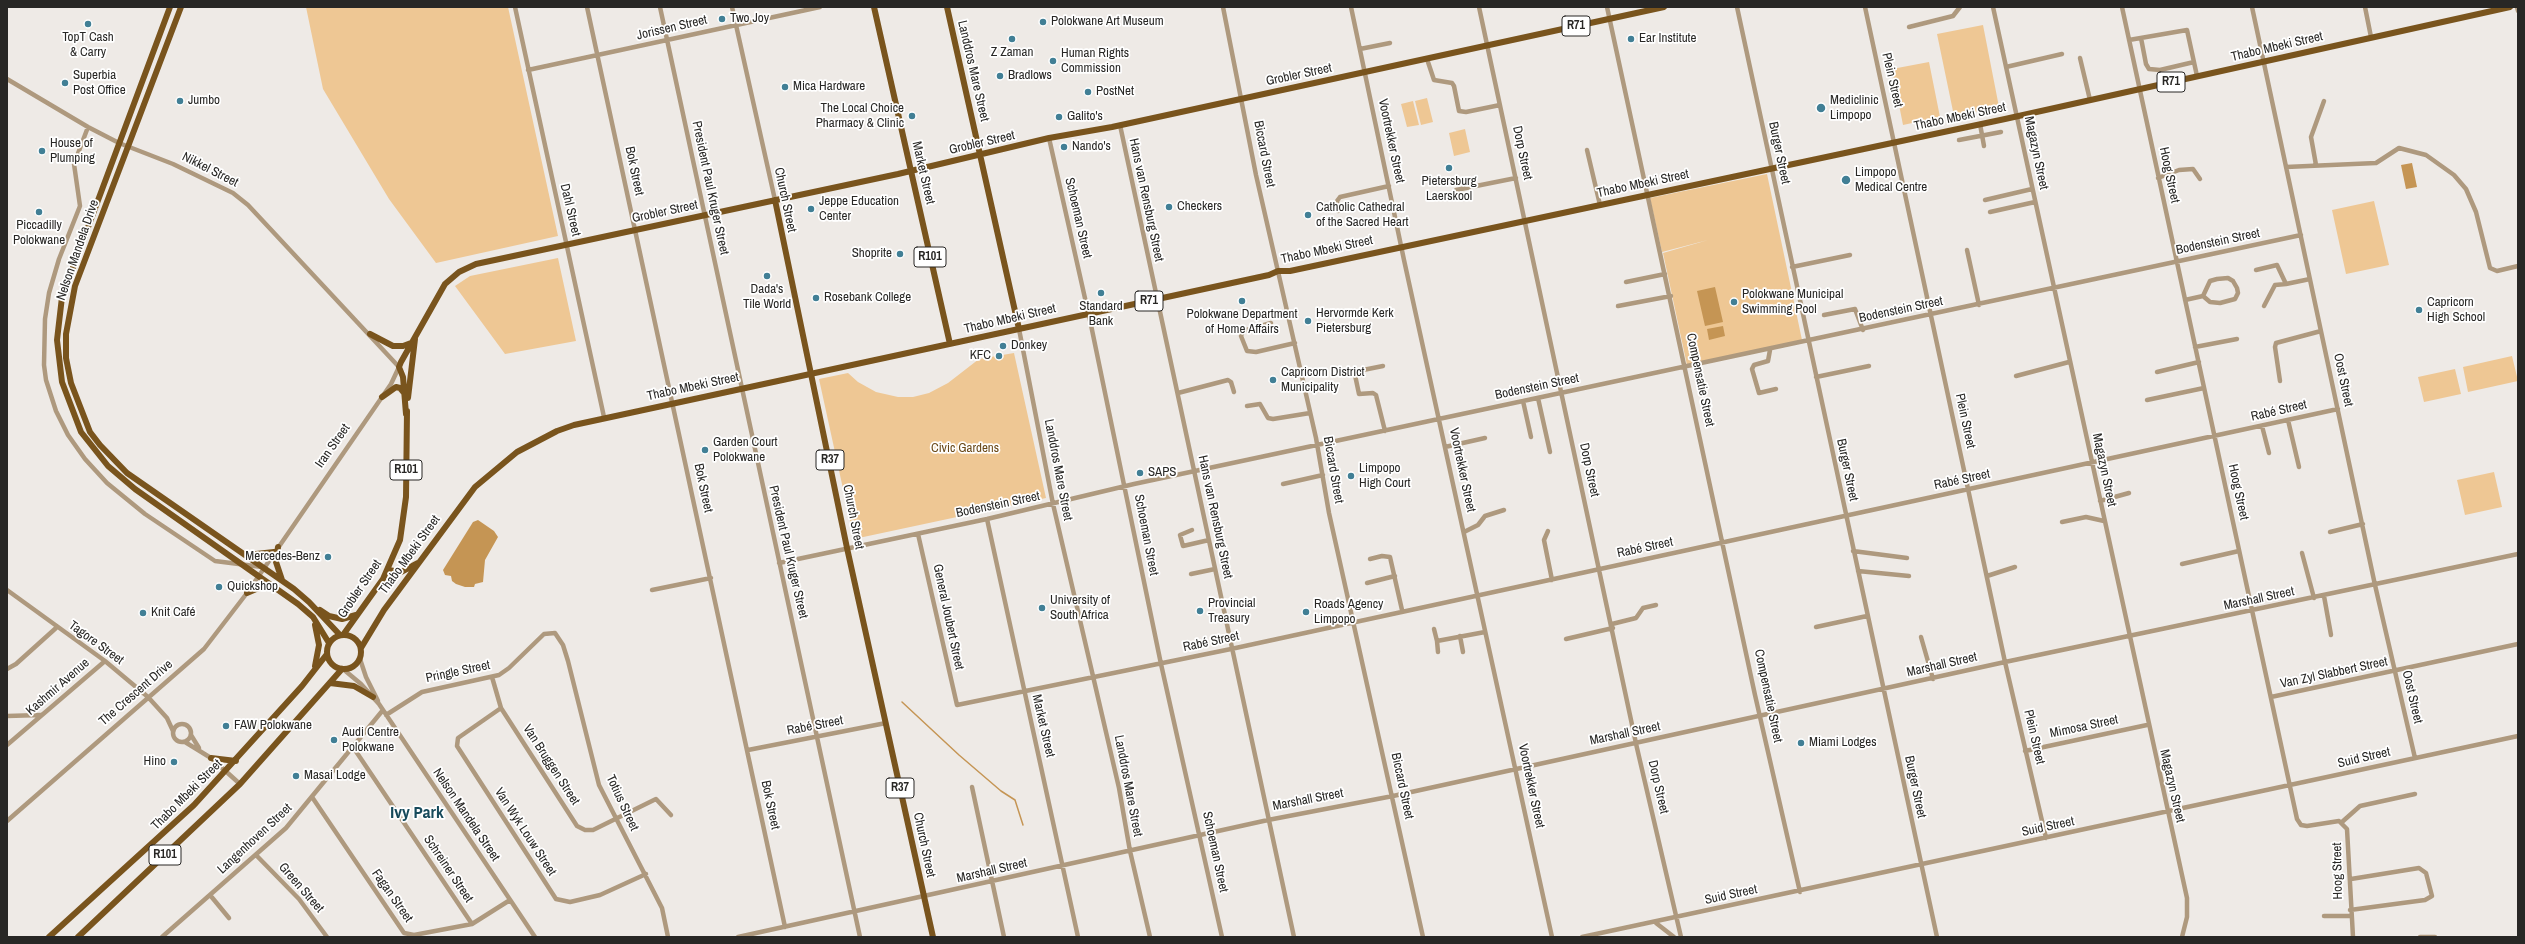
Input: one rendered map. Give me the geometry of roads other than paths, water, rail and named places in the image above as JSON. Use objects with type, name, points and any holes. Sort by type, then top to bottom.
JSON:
[{"type":"main road","name":"Nelson Mandela Drive","points":[[170,7],[62,297],[57,340],[62,382],[81,432],[108,466],[146,497],[276,587],[313,617],[329,643]]},
{"type":"main road","name":"Nelson Mandela Drive","points":[[181,7],[79,272],[70,302],[66,346],[71,383],[90,432],[111,458],[126,473],[282,580],[315,608],[341,635]]},
{"type":"main road","name":"Market Street","points":[[874,7],[950,344]]},
{"type":"main road","name":"Landdros Mare Street","points":[[947,7],[1018,329]]},
{"type":"main road","name":"Grobler Street","points":[[406,414],[416,336],[431,307],[446,284],[466,268],[493,259],[774,200],[980,155],[1049,138],[1120,125],[1664,7]]},
{"type":"main road","name":"Thabo Mbeki Street","points":[[360,659],[361,648],[369,632],[464,500],[501,464],[517,452],[557,431],[604,417],[950,344],[1278,271],[1290,271],[1401,246],[1980,124],[2371,36],[2510,7]]},
{"type":"main road","name":"Church Street","points":[[774,200],[847,548],[877,678],[933,937]]},
{"type":"main road","points":[[370,334],[393,346],[403,346],[411,343]]},
{"type":"main road","name":"Iran Street","points":[[399,367],[416,336]]},
{"type":"main road","name":"Grobler Street","points":[[341,635],[358,614],[388,570],[400,540],[406,511],[406,396],[399,367]]},
{"type":"main road","points":[[382,396],[396,388],[403,390],[406,396]]},
{"type":"main road","points":[[278,547],[276,562],[282,580]]},
{"type":"main road","points":[[245,554],[258,555],[274,552]]},
{"type":"main road","points":[[388,570],[405,571],[420,561]]},
{"type":"main road","points":[[247,593],[261,587],[276,587]]},
{"type":"main road","points":[[315,608],[329,616],[342,618],[358,614]]},
{"type":"main road","points":[[313,617],[319,645],[313,672]]},
{"type":"main road","points":[[341,635],[353,637],[361,648]]},
{"type":"main road","name":"R101","points":[[329,643],[341,635]]},
{"type":"main road","name":"Thabo Mbeki Street","points":[[49,937],[158,840],[227,771],[313,672],[327,654],[329,643]]},
{"type":"main road","points":[[327,654],[330,662],[342,669]]},
{"type":"main road","name":"R101","points":[[78,937],[240,784],[342,669],[351,668],[360,659]]},
{"type":"main road","points":[[330,683],[354,686],[373,697]]},
{"type":"main road","points":[[211,758],[236,760]]},
{"type":"street","name":"Dahl Street","points":[[515,7],[604,417]]},
{"type":"street","name":"Bok Street","points":[[587,7],[785,927]]},
{"type":"street","name":"President Paul Kruger Street","points":[[660,7],[860,937]]},
{"type":"street","name":"Church Street","points":[[732,7],[774,200]]},
{"type":"street","name":"Jorissen Street","points":[[528,70],[820,7]]},
{"type":"street","name":"Biccard Street","points":[[1223,7],[1243,98],[1256,175],[1318,445],[1354,622],[1423,937]]},
{"type":"street","name":"Voortrekker Street","points":[[1351,7],[1366,72],[1401,246],[1552,937]]},
{"type":"street","name":"Dorp Street","points":[[1479,7],[1636,743],[1682,937]]},
{"type":"street","name":"Compensatie Street","points":[[1607,7],[1649,194],[1760,716],[1800,892]]},
{"type":"street","name":"Burger Street","points":[[1737,7],[1937,937]]},
{"type":"street","name":"Plein Street","points":[[1865,7],[2005,662],[2046,838]]},
{"type":"street","points":[[1910,27],[1953,16],[1960,7]]},
{"type":"street","name":"Magazyn Street","points":[[1993,7],[2130,637],[2147,725],[2186,898],[2187,917],[2182,937]]},
{"type":"street","name":"Hoog Street","points":[[2122,7],[2297,819],[2301,825],[2307,826],[2334,821],[2342,822],[2347,829],[2351,879],[2350,913],[2353,937]]},
{"type":"street","name":"Oost Street","points":[[2252,7],[2375,585],[2415,758]]},
{"type":"street","points":[[2365,7],[2371,36]]},
{"type":"street","points":[[2517,7],[2518,11]]},
{"type":"street","points":[[2129,40],[2186,29],[2188,32],[2197,76]]},
{"type":"street","points":[[2141,38],[2146,64],[2149,70],[2160,70],[2194,62]]},
{"type":"street","points":[[1360,49],[1390,43]]},
{"type":"street","points":[[2006,67],[2062,54]]},
{"type":"street","points":[[2080,58],[2090,100]]},
{"type":"street","points":[[1427,59],[1434,80],[1454,86],[1459,111],[1466,112],[1500,105]]},
{"type":"street","name":"Nikkel Street","points":[[7,79],[88,127],[119,143],[173,164],[241,199],[370,334],[399,367]]},
{"type":"street","points":[[2316,166],[2311,138],[2324,101]]},
{"type":"street","points":[[1980,124],[1984,146]]},
{"type":"street","name":"Hans van Rensburg Street","points":[[1120,125],[1195,472],[1231,649],[1294,937]]},
{"type":"street","name":"Nelson Mandela Drive","points":[[88,127],[74,164],[80,206],[59,259],[49,293],[45,319],[44,365],[46,380],[56,411],[76,447],[107,483],[145,514],[210,558],[224,563],[263,567]]},
{"type":"street","points":[[1959,140],[2001,132]]},
{"type":"street","name":"Schoeman Street","points":[[1049,138],[1125,486],[1161,664],[1222,937]]},
{"type":"street","points":[[2286,167],[2379,162],[2390,152],[2399,148],[2426,155],[2454,175],[2466,189],[2476,212],[2490,268],[2497,271],[2518,266]]},
{"type":"street","points":[[1587,150],[1600,205]]},
{"type":"street","points":[[2158,178],[2179,170],[2193,169],[2200,179]]},
{"type":"street","points":[[1456,190],[1516,178]]},
{"type":"street","points":[[1338,211],[1337,201],[1340,197],[1389,186]]},
{"type":"street","points":[[1985,200],[2032,189]]},
{"type":"street","points":[[1990,212],[2035,202]]},
{"type":"street","name":"Bodenstein Street","points":[[779,563],[987,519],[1125,486],[1440,420],[1685,366],[1808,342],[1979,305],[2053,287],[2301,236]]},
{"type":"street","points":[[1967,250],[1979,305]]},
{"type":"street","points":[[1792,266],[1850,255]]},
{"type":"street","points":[[2256,270],[2277,265],[2286,284]]},
{"type":"street","points":[[1626,282],[1665,274]]},
{"type":"street","points":[[2222,278],[2232,280],[2238,293],[2235,299],[2220,303],[2210,302],[2203,296],[2210,281],[2222,278]]},
{"type":"street","points":[[2264,306],[2275,285],[2310,279]]},
{"type":"street","points":[[1618,306],[1671,296]]},
{"type":"street","points":[[2185,300],[2203,296]]},
{"type":"street","points":[[1824,315],[1855,309],[1863,330]]},
{"type":"street","points":[[1271,323],[1242,331],[1241,336],[1247,351],[1256,352],[1295,343]]},
{"type":"street","name":"Landdros Mare Street","points":[[1018,329],[1052,504],[1094,677],[1126,821],[1130,851],[1150,937]]},
{"type":"street","points":[[2280,381],[2275,347],[2276,343],[2322,331]]},
{"type":"street","points":[[2195,347],[2238,338]]},
{"type":"street","points":[[1770,350],[1768,361],[1754,365],[1752,369],[1758,393],[1776,389]]},
{"type":"street","points":[[2016,376],[2069,362]]},
{"type":"street","points":[[2156,372],[2199,362]]},
{"type":"street","points":[[1383,366],[1358,372],[1355,376],[1359,394],[1373,393],[1376,395],[1385,431]]},
{"type":"street","points":[[1816,377],[1869,366]]},
{"type":"street","name":"Iran Street","points":[[263,567],[396,377],[399,367]]},
{"type":"street","points":[[1178,393],[1228,380],[1231,382],[1234,392]]},
{"type":"street","points":[[2147,400],[2204,388]]},
{"type":"street","points":[[1538,398],[1550,452]]},
{"type":"street","points":[[1523,401],[1531,437]]},
{"type":"street","points":[[1247,406],[1260,404],[1268,418],[1273,419],[1310,413]]},
{"type":"street","name":"Rabé Street","points":[[957,705],[1024,690],[1161,664],[1354,622],[1402,610],[1600,570],[2338,409]]},
{"type":"street","points":[[2288,420],[2299,467]]},
{"type":"street","points":[[2262,426],[2269,453]]},
{"type":"street","points":[[1446,447],[1485,438]]},
{"type":"street","points":[[1283,484],[1323,475]]},
{"type":"street","points":[[2100,501],[2129,493]]},
{"type":"street","points":[[1464,532],[1478,525],[1485,516],[1504,510]]},
{"type":"street","points":[[2062,522],[2081,517],[2104,521]]},
{"type":"street","name":"Market Street","points":[[987,519],[1064,866],[1078,937]]},
{"type":"street","points":[[2330,532],[2363,524]]},
{"type":"street","points":[[1192,530],[1180,535],[1183,546],[1209,540]]},
{"type":"street","points":[[1548,531],[1544,540],[1552,580]]},
{"type":"street","name":"General Joubert Street","points":[[918,534],[957,705]]},
{"type":"street","points":[[1853,551],[1907,558]]},
{"type":"street","points":[[2182,564],[2239,551]]},
{"type":"street","points":[[2302,553],[2314,598]]},
{"type":"street","name":"Marshall Street","points":[[738,937],[1268,820],[1393,796],[1516,768],[1883,690],[2005,662],[2252,612],[2518,554]]},
{"type":"street","points":[[1370,559],[1382,556],[1390,557],[1402,610]]},
{"type":"street","name":"The Crescent Drive","points":[[7,821],[204,649],[247,593],[263,567]]},
{"type":"street","points":[[1987,576],[2015,567]]},
{"type":"street","points":[[1191,574],[1215,569]]},
{"type":"street","points":[[1858,571],[1910,576]]},
{"type":"street","points":[[1367,583],[1395,576]]},
{"type":"street","points":[[652,590],[711,578]]},
{"type":"street","name":"Tagore Street","points":[[7,590],[56,628],[104,661],[148,698],[167,718],[176,740],[185,742],[200,750],[227,771],[240,784]]},
{"type":"street","points":[[2324,596],[2331,635]]},
{"type":"street","points":[[1566,639],[1636,618],[1643,608],[1656,605]]},
{"type":"street","points":[[1816,627],[1867,616]]},
{"type":"street","points":[[7,669],[16,664],[56,628]]},
{"type":"street","points":[[1434,629],[1438,652]]},
{"type":"street","name":"Pringle Street","points":[[386,715],[422,692],[447,684],[492,677],[509,668],[537,640],[550,632]]},
{"type":"street","name":"Totius Street","points":[[550,632],[558,636],[563,645],[599,785],[615,819],[646,874],[662,908],[668,937]]},
{"type":"street","points":[[1436,641],[1485,632]]},
{"type":"street","points":[[1460,636],[1463,652]]},
{"type":"street","points":[[1921,638],[1933,679]]},
{"type":"street","name":"Van Zyl Slabbert Street","points":[[2271,697],[2395,672],[2518,644]]},
{"type":"street","name":"Nelson Mandela Street","points":[[360,659],[366,677],[379,704]]},
{"type":"street","name":"Kashmir Avenue","points":[[7,745],[104,661]]},
{"type":"street","name":"Nelson Mandela Street","points":[[342,669],[379,704],[535,937]]},
{"type":"street","name":"Van Bruggen Street","points":[[492,677],[500,708],[577,826],[584,830],[593,830],[656,799],[671,815]]},
{"type":"street","name":"Van Wyk Louw Street","points":[[500,708],[458,738],[457,746],[556,899],[570,902],[600,895],[646,874]]},
{"type":"street","name":"Langenhoven Street","points":[[162,937],[286,828],[383,710]]},
{"type":"street","points":[[7,716],[42,715]]},
{"type":"street","name":"Tagore Street","points":[[167,718],[189,726],[191,735],[200,750]]},
{"type":"street","name":"Rabé Street","points":[[748,750],[886,723]]},
{"type":"street","points":[[173,731],[180,724]]},
{"type":"street","name":"Mimosa Street","points":[[2025,751],[2147,725]]},
{"type":"street","points":[[185,742],[191,735]]},
{"type":"street","name":"Suid Street","points":[[1582,937],[1656,923],[2518,736]]},
{"type":"street","name":"Schreiner Street","points":[[353,746],[472,924]]},
{"type":"street","points":[[972,787],[991,882],[1004,937]]},
{"type":"street","points":[[2342,822],[2360,806],[2415,794]]},
{"type":"street","name":"Fagan Street","points":[[312,797],[404,933],[414,935],[472,924],[510,900]]},
{"type":"street","name":"Green Street","points":[[256,855],[299,899],[327,937]]},
{"type":"street","points":[[2324,916],[2425,900],[2432,896],[2426,873],[2419,868],[2351,879]]},
{"type":"street","points":[[210,896],[229,918]]},
{"type":"street","points":[[1656,923],[1674,937]]},
{"type":"street","points":[[2420,937],[2435,937]]},
{"type":"waterway","points":[[902,702],[959,755],[1001,791],[1015,800],[1023,825]]},
{"type":"place","name":"Two Joy","points":[[722,19]]},
{"type":"place","name":"Polokwane Art Museum","points":[[1043,22]]},
{"type":"place","name":"TopT Cash & Carry","points":[[88,24]]},
{"type":"place","name":"Z Zaman","points":[[1012,39]]},
{"type":"place","name":"Ear Institute","points":[[1631,39]]},
{"type":"place","name":"Human Rights Commission","points":[[1053,61]]},
{"type":"place","name":"Bradlows","points":[[1000,76]]},
{"type":"place","name":"Superbia Post Office","points":[[65,83]]},
{"type":"place","name":"Mica Hardware","points":[[785,87]]},
{"type":"place","name":"PostNet","points":[[1088,92]]},
{"type":"place","name":"Jumbo","points":[[180,101]]},
{"type":"place","name":"Mediclinic Limpopo","points":[[1821,108]]},
{"type":"place","name":"The Local Choice Pharmacy & Clinic","points":[[912,116]]},
{"type":"place","name":"Galito's","points":[[1059,117]]},
{"type":"place","name":"Nando's","points":[[1064,147]]},
{"type":"place","name":"House of Plumping","points":[[42,151]]},
{"type":"place","name":"Pietersburg Laerskool","points":[[1449,168]]},
{"type":"place","name":"Limpopo Medical Centre","points":[[1846,180]]},
{"type":"place","name":"Checkers","points":[[1169,207]]},
{"type":"place","name":"Jeppe Education Center","points":[[811,209]]},
{"type":"place","name":"Piccadilly Polokwane","points":[[39,212]]},
{"type":"place","name":"Catholic Cathedral of the Sacred Heart","points":[[1308,215]]},
{"type":"place","name":"Shoprite","points":[[900,254]]},
{"type":"place","name":"Dada's Tile World","points":[[767,276]]},
{"type":"place","name":"Standard Bank","points":[[1101,293]]},
{"type":"place","name":"Rosebank College","points":[[816,298]]},
{"type":"place","name":"Polokwane Department of Home Affairs","points":[[1242,301]]},
{"type":"place","name":"Polokwane Municipal Swimming Pool","points":[[1734,302]]},
{"type":"place","name":"Capricorn High School","points":[[2419,310]]},
{"type":"place","name":"Hervormde Kerk Pietersburg","points":[[1308,321]]},
{"type":"place","name":"Donkey","points":[[1003,346]]},
{"type":"place","name":"KFC","points":[[999,356]]},
{"type":"place","name":"Capricorn District Municipality","points":[[1273,380]]},
{"type":"place","name":"Garden Court Polokwane","points":[[705,450]]},
{"type":"place","name":"SAPS","points":[[1140,473]]},
{"type":"place","name":"Limpopo High Court","points":[[1351,476]]},
{"type":"place","name":"Mercedes-Benz","points":[[328,557]]},
{"type":"place","name":"Quickshop","points":[[219,587]]},
{"type":"place","name":"University of South Africa","points":[[1042,608]]},
{"type":"place","name":"Provincial Treasury","points":[[1200,611]]},
{"type":"place","name":"Roads Agency Limpopo","points":[[1306,612]]},
{"type":"place","name":"Knit Café","points":[[143,613]]},
{"type":"place","name":"FAW Polokwane","points":[[226,726]]},
{"type":"place","name":"Audi Centre Polokwane","points":[[334,740]]},
{"type":"place","name":"Miami Lodges","points":[[1801,743]]},
{"type":"place","name":"Hino","points":[[174,762]]},
{"type":"place","name":"Masai Lodge","points":[[296,776]]},
{"type":"district","name":"Ivy Park","points":[[417,813]]},
{"type":"park label","name":"Civic Gardens","points":[[965,449]]}]
